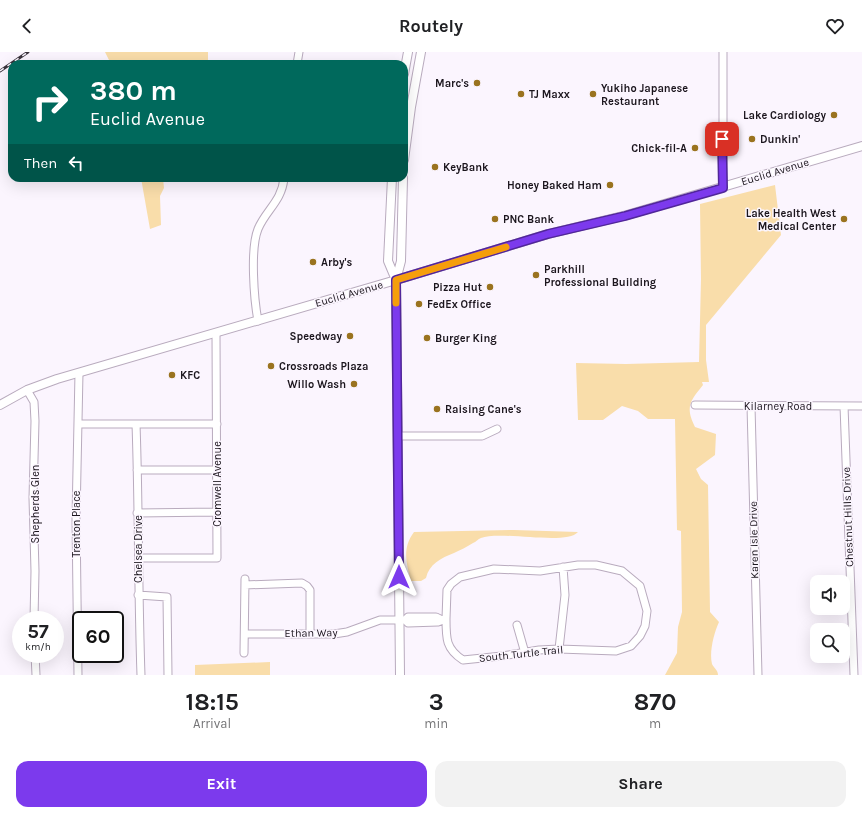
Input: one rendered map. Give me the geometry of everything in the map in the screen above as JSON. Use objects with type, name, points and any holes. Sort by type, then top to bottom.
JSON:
[{"type":"main road","points":[[408,130],[421,52]]},
{"type":"main road","name":"Euclid Avenue","points":[[0,405],[27,390],[80,373],[548,234],[625,216],[862,146]]},
{"type":"main road","points":[[392,182],[388,261],[396,280]]},
{"type":"main road","points":[[400,675],[402,620],[396,280],[400,261],[403,182]]},
{"type":"street","points":[[723,52],[723,188]]},
{"type":"street","points":[[258,321],[255,301],[256,235],[263,219],[279,198],[283,182]]},
{"type":"street","name":"Cromwell Avenue","points":[[139,558],[217,558],[216,333]]},
{"type":"street","name":"Trenton Place","points":[[78,675],[76,518],[80,373]]},
{"type":"street","name":"Shepherds Glen","points":[[27,390],[34,402],[35,412],[34,611]]},
{"type":"street","name":"Kilarney Road","points":[[695,405],[862,406]]},
{"type":"street","name":"Karen Isle Drive","points":[[751,406],[758,675]]},
{"type":"street","name":"Chestnut Hills Drive","points":[[844,406],[854,675]]},
{"type":"street","points":[[78,424],[217,424]]},
{"type":"street","name":"Chelsea Drive","points":[[136,424],[139,558],[138,595],[141,675]]},
{"type":"street","points":[[398,436],[482,436],[497,429]]},
{"type":"street","points":[[137,470],[217,470]]},
{"type":"street","points":[[138,512],[217,512]]},
{"type":"street","name":"South Turtle Trail","points":[[444,619],[448,644],[454,654],[463,660],[559,649],[616,651],[631,646],[640,636],[645,626],[647,611],[640,586],[622,571],[596,565],[578,564],[563,567]]},
{"type":"street","points":[[444,619],[447,590],[451,584],[460,577],[494,569],[540,571],[563,567],[565,595],[559,649]]},
{"type":"street","points":[[244,653],[245,582],[302,583],[307,586],[310,590],[310,634]]},
{"type":"street","points":[[138,595],[167,597],[168,675]]},
{"type":"street","name":"Ethan Way","points":[[244,634],[310,634],[347,632],[380,620],[402,620],[408,617],[436,617],[444,619]]},
{"type":"street","points":[[517,625],[525,653]]},
{"type":"street","points":[[35,663],[36,675]]},
{"type":"shaded area","points":[[105,52],[208,52],[208,60],[109,60]]},
{"type":"shaded area","points":[[142,182],[163,182],[164,188],[160,196],[161,225],[150,229]]},
{"type":"shaded area","points":[[775,185],[781,235],[706,325],[706,360],[709,382],[702,382],[703,385],[690,404],[690,414],[695,427],[716,434],[715,455],[696,469],[701,479],[708,485],[710,612],[719,622],[712,643],[711,659],[718,675],[665,675],[677,653],[678,627],[682,612],[681,531],[677,530],[675,419],[648,419],[638,411],[622,406],[603,420],[578,420],[576,363],[626,364],[699,362],[701,279],[700,204]]},
{"type":"shaded area","points":[[514,530],[578,532],[571,536],[560,538],[490,536],[481,538],[436,562],[430,569],[426,578],[421,581],[411,581],[406,550],[410,538],[414,532]]},
{"type":"shaded area","points":[[270,662],[270,675],[195,675],[195,665]]},
{"type":"railway","points":[[16,60],[28,52]]},
{"type":"railway","points":[[0,71],[8,66]]},
{"type":"slow traffic","points":[[396,303],[396,280],[506,247]]},
{"type":"place","name":"Marc's","points":[[477,83]]},
{"type":"place","name":"TJ Maxx","points":[[521,94]]},
{"type":"place","name":"Yukiho Japanese Restaurant","points":[[593,94]]},
{"type":"place","name":"Lake Cardiology","points":[[834,115]]},
{"type":"place","name":"Dunkin'","points":[[752,139]]},
{"type":"place","name":"Chick-fil-A","points":[[695,148]]},
{"type":"place","name":"KeyBank","points":[[435,167]]},
{"type":"place","name":"Honey Baked Ham","points":[[610,185]]},
{"type":"place","name":"PNC Bank","points":[[495,219]]},
{"type":"place","name":"Lake Health West Medical Center","points":[[844,219]]},
{"type":"place","name":"Arby's","points":[[313,262]]},
{"type":"place","name":"Parkhill Professional Building","points":[[536,275]]},
{"type":"place","name":"Pizza Hut","points":[[490,287]]},
{"type":"place","name":"FedEx Office","points":[[419,304]]},
{"type":"place","name":"Speedway","points":[[350,336]]},
{"type":"place","name":"Burger King","points":[[427,338]]},
{"type":"place","name":"Crossroads Plaza","points":[[271,366]]},
{"type":"place","name":"KFC","points":[[172,375]]},
{"type":"place","name":"Willo Wash","points":[[354,384]]},
{"type":"place","name":"Raising Cane's","points":[[437,409]]},
{"type":"route","points":[[399,577],[396,280],[548,234],[625,216],[662,204],[723,188],[722,139]]}]
